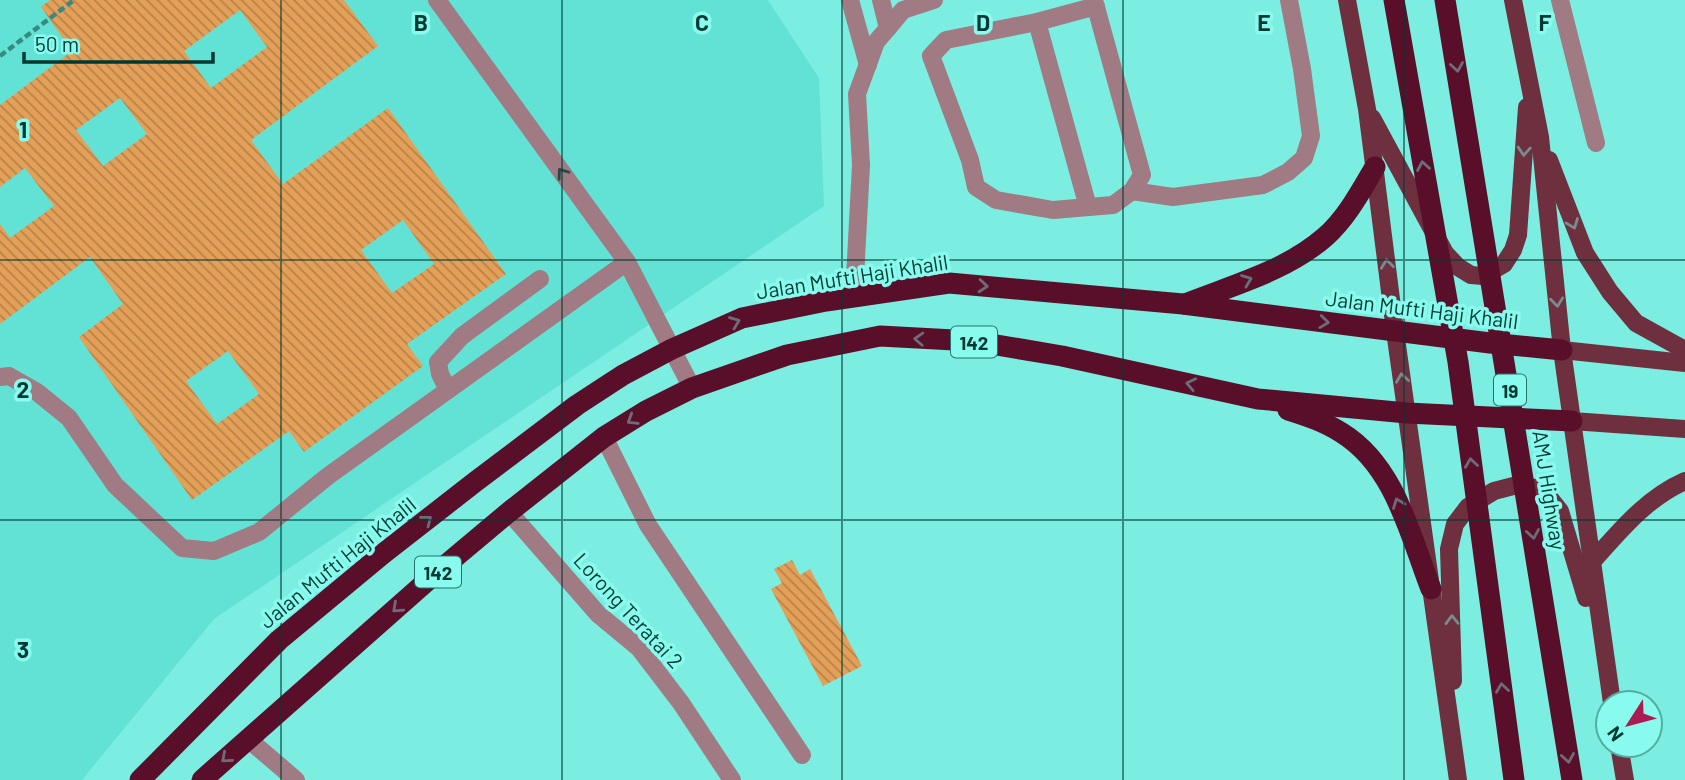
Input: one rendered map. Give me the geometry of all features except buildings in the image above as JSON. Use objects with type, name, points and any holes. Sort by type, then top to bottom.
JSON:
[{"type":"highway","name":"19","points":[[1394,0],[1458,362],[1514,780]]},
{"type":"highway","name":"AMJ Highway","points":[[1446,0],[1572,780]]},
{"type":"highway","points":[[1183,304],[1291,262],[1327,236],[1375,167]]},
{"type":"highway","name":"Jalan Mufti Haji Khalil","points":[[140,780],[279,640],[384,553],[576,405],[623,375],[672,349],[742,318],[854,296],[949,283],[1183,304],[1562,350]]},
{"type":"highway","name":"142","points":[[202,780],[435,574],[604,437],[646,411],[692,388],[787,355],[880,336],[973,341],[1062,356],[1258,399],[1407,413],[1572,421]]},
{"type":"highway","points":[[1258,399],[1327,424],[1346,435],[1370,457],[1390,484],[1431,589]]},
{"type":"main road","points":[[1347,0],[1367,109],[1458,780]]},
{"type":"main road","points":[[1513,0],[1540,137],[1562,350],[1609,689]]},
{"type":"main road","points":[[1367,109],[1445,253],[1458,267],[1471,275],[1483,276],[1504,264],[1518,235],[1529,83]]},
{"type":"main road","points":[[1540,137],[1585,253],[1610,292],[1636,323],[1685,350]]},
{"type":"main road","points":[[1562,350],[1685,363]]},
{"type":"main road","points":[[1572,421],[1685,429]]},
{"type":"main road","points":[[1591,563],[1629,521],[1668,488],[1685,481]]},
{"type":"main road","points":[[1455,761],[1450,549],[1455,524],[1468,507],[1494,491],[1521,484],[1544,491],[1560,511],[1605,669]]},
{"type":"main road","points":[[1621,759],[1625,780]]},
{"type":"street","points":[[437,0],[627,262],[692,388]]},
{"type":"street","points":[[850,0],[868,65]]},
{"type":"street","points":[[881,0],[888,28]]},
{"type":"street","points":[[854,296],[861,165],[857,94],[876,42],[903,10],[934,0]]},
{"type":"street","points":[[1132,191],[1173,197],[1263,185],[1288,172],[1304,158],[1311,136],[1289,0]]},
{"type":"street","points":[[1560,0],[1596,143]]},
{"type":"street","points":[[1095,3],[1142,175],[1132,191],[1113,205],[1053,210],[996,200],[976,187],[970,160],[931,56],[946,40],[1037,22],[1095,3]]},
{"type":"street","points":[[1037,22],[1088,207]]},
{"type":"street","points":[[0,377],[9,376],[18,381],[69,418],[115,485],[182,548],[214,551],[259,532],[328,476],[627,262]]},
{"type":"street","points":[[448,390],[440,374],[438,362],[462,336],[540,279]]},
{"type":"street","points":[[604,437],[648,525],[802,755]]},
{"type":"street","name":"Lorong Teratai 2","points":[[509,512],[598,614],[639,648],[681,703],[732,780]]},
{"type":"street","points":[[248,740],[296,780]]},
{"type":"path","points":[[0,56],[74,0]]},
{"type":"shaded area","points":[[0,0],[768,0],[819,78],[824,206],[214,619],[82,780],[0,780]]}]
